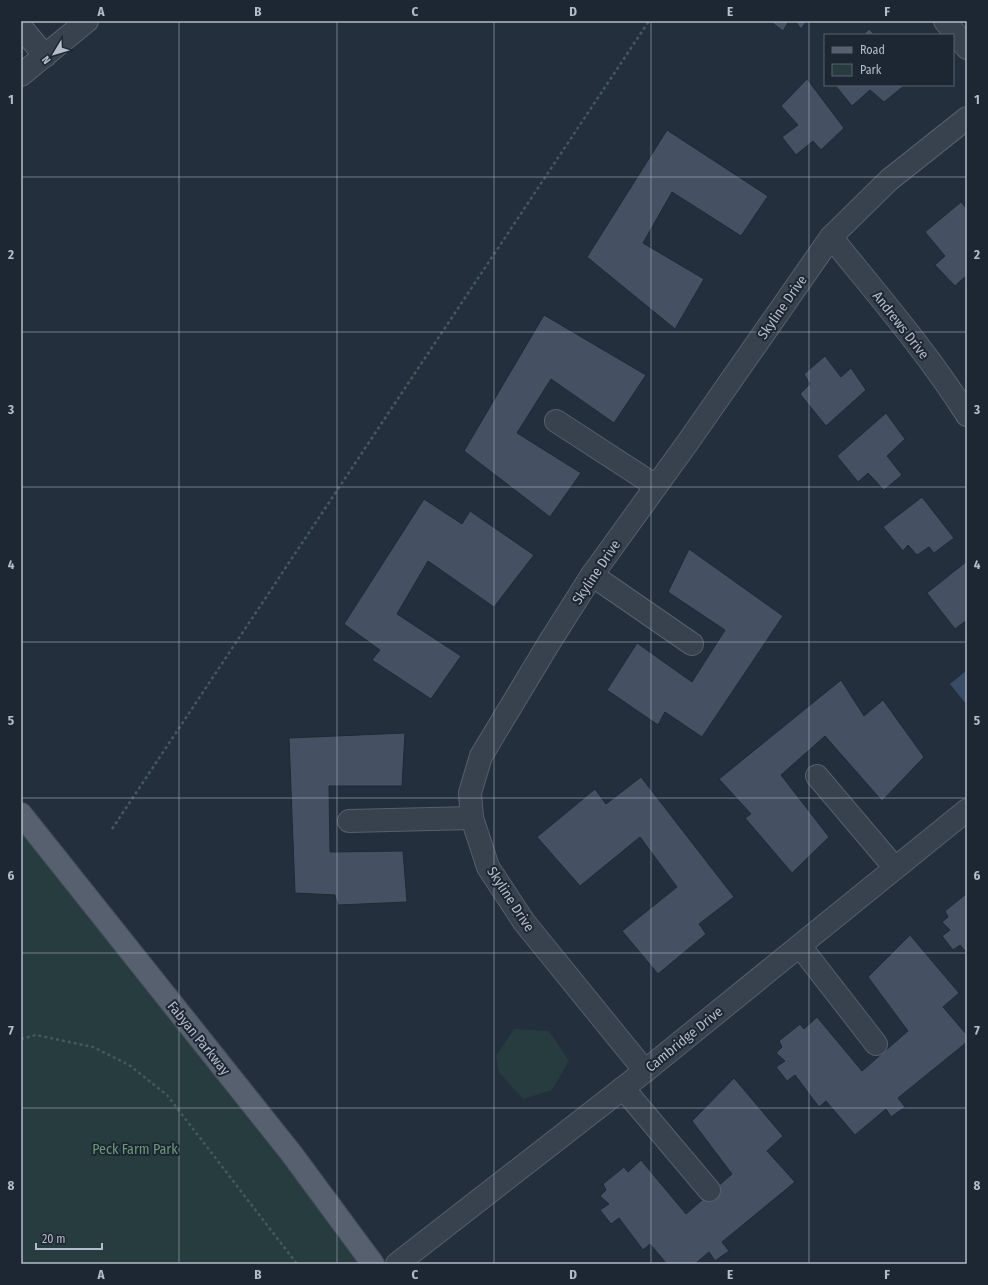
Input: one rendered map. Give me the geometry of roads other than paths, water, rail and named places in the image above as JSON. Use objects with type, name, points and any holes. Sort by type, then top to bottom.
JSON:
[{"type":"main road","name":"Fabyan Parkway","points":[[21,814],[291,1153],[373,1264]]},
{"type":"street","points":[[21,76],[87,21]]},
{"type":"street","points":[[945,21],[967,48]]},
{"type":"street","points":[[21,27],[45,56]]},
{"type":"street","name":"Skyline Drive","points":[[645,1071],[524,922],[488,867],[472,818],[470,793],[481,756],[545,649],[592,575],[688,442],[831,237],[889,180],[967,118]]},
{"type":"street","name":"Andrews Drive","points":[[831,237],[882,299],[946,384],[967,415]]},
{"type":"street","points":[[556,421],[656,486]]},
{"type":"street","points":[[592,575],[692,644]]},
{"type":"street","points":[[817,776],[895,868]]},
{"type":"street","name":"Cambridge Drive","points":[[397,1264],[645,1071],[895,868],[966,813]]},
{"type":"street","points":[[349,821],[472,818]]},
{"type":"street","points":[[800,946],[876,1044]]},
{"type":"street","points":[[623,1088],[709,1190]]},
{"type":"water","points":[[966,671],[967,673],[967,705],[950,684]]},
{"type":"park label","name":"Peck Farm Park","points":[[135,1149]]}]
